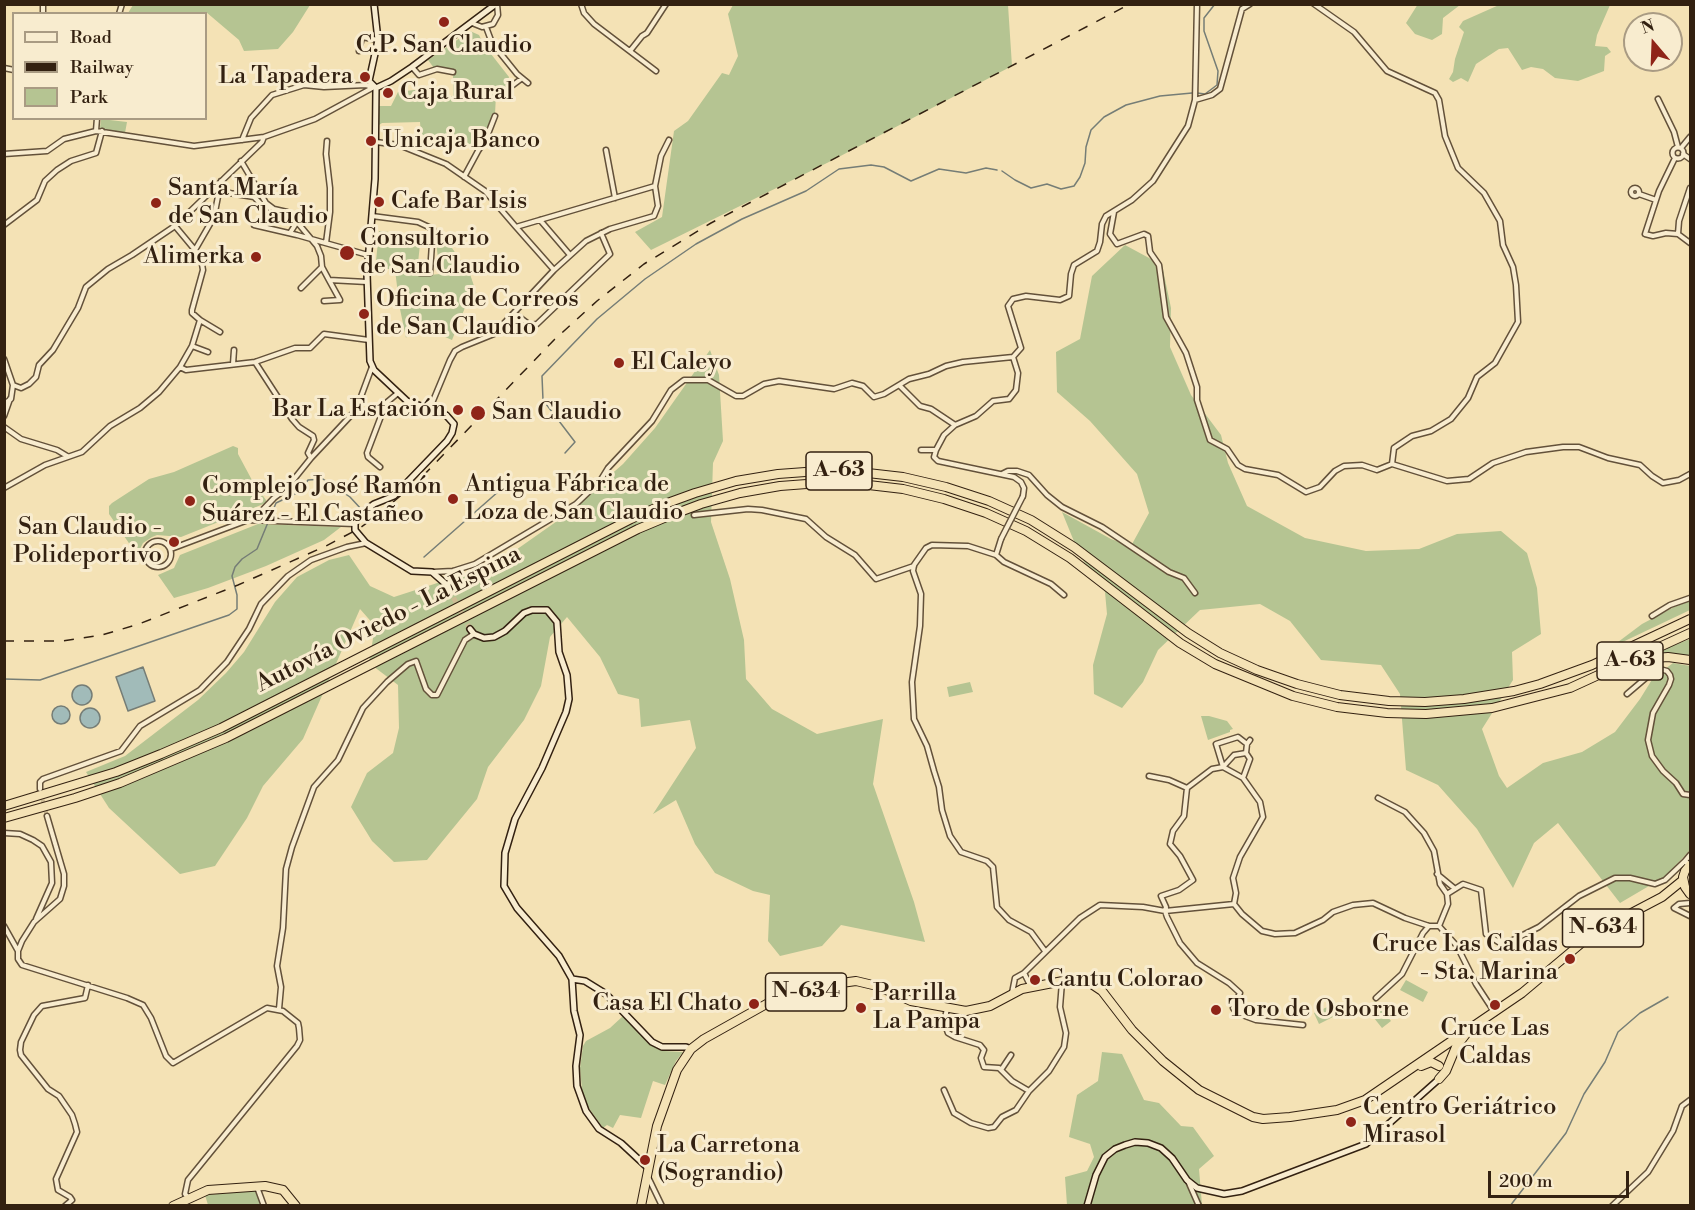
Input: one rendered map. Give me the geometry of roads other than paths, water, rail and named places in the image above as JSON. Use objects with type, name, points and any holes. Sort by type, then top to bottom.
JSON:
[{"type":"highway","name":"Autovía Oviedo - La Espina","points":[[4,806],[116,772],[221,728],[630,519],[662,505],[725,484],[778,474],[819,471],[859,472],[903,477],[946,487],[989,501],[1031,520],[1074,547],[1179,627],[1220,653],[1257,670],[1340,695],[1389,701],[1425,702],[1497,694],[1540,684],[1592,665],[1690,618]]},
{"type":"highway","name":"Autovía Oviedo - La Espina","points":[[4,818],[120,783],[226,738],[638,529],[702,504],[740,493],[790,486],[860,484],[892,488],[944,499],[986,513],[1026,531],[1070,558],[1162,629],[1215,664],[1293,696],[1337,707],[1387,713],[1426,714],[1492,708],[1570,688],[1690,633]]},
{"type":"highway","points":[[1570,688],[1589,683],[1643,661],[1668,657],[1690,660]]},
{"type":"highway","name":"N-634","points":[[1662,897],[1690,894],[1683,880],[1689,864]]},
{"type":"highway","name":"N-634","points":[[641,1206],[657,1126],[677,1070],[691,1049],[704,1039],[770,1002],[845,982],[866,983],[903,998],[966,1011],[982,1008],[1031,987],[1062,981],[1087,981],[1102,991],[1132,1030],[1184,1080],[1214,1099],[1249,1116],[1263,1119],[1337,1110],[1365,1100],[1391,1083],[1540,980],[1584,941],[1603,928],[1662,897],[1683,880]]},
{"type":"highway","points":[[1439,1079],[1456,1047],[1465,1035],[1479,1023]]},
{"type":"highway","points":[[1439,1050],[1449,1060],[1449,1064]]},
{"type":"highway","points":[[1439,1050],[1439,1079]]},
{"type":"highway","points":[[1391,1083],[1426,1063],[1431,1062],[1439,1066]]},
{"type":"highway","points":[[173,1206],[208,1190],[257,1186],[283,1190],[296,1206]]},
{"type":"street","points":[[253,520],[286,489],[311,458],[356,410],[372,367],[367,282],[376,142],[375,88],[369,81],[378,40],[374,4]]},
{"type":"street","points":[[4,154],[47,151],[64,139],[96,131],[194,146],[264,136],[315,119],[392,81],[497,4]]},
{"type":"street","points":[[486,27],[496,20],[497,4]]},
{"type":"street","points":[[581,4],[584,13],[594,24],[656,71]]},
{"type":"street","points":[[630,51],[647,33],[666,4]]},
{"type":"street","points":[[372,367],[410,403],[446,415],[454,424],[447,441],[394,496],[364,510],[358,516],[355,524],[358,534],[366,543],[412,571],[432,572],[453,571],[475,564],[576,504],[600,481],[608,468],[652,421],[671,390],[684,380],[708,380],[736,396],[743,396],[764,384],[779,381],[834,389],[852,383],[863,386],[874,397],[900,386],[909,379],[955,364],[1013,357],[1021,348],[1008,306],[1013,299],[1026,297],[1060,300],[1069,296],[1074,265],[1097,251],[1106,216],[1132,200],[1153,181],[1188,126],[1195,98],[1197,4]]},
{"type":"street","points":[[1195,98],[1212,95],[1220,88],[1242,9],[1250,4]]},
{"type":"street","points":[[1314,4],[1354,32],[1387,71],[1435,93],[1439,100],[1445,136],[1458,168],[1484,193],[1493,206],[1500,221],[1503,245],[1513,267],[1518,322],[1495,363],[1477,377],[1468,398],[1451,419],[1431,431],[1412,436],[1394,448],[1392,464]]},
{"type":"street","points":[[472,23],[486,27]]},
{"type":"street","points":[[486,27],[492,43],[521,78],[528,83]]},
{"type":"street","points":[[359,51],[362,37],[378,40]]},
{"type":"street","points":[[412,67],[419,75],[437,69],[453,72]]},
{"type":"street","points":[[513,85],[521,78]]},
{"type":"street","points":[[242,140],[251,118],[272,95],[304,85],[324,87],[366,85],[375,88]]},
{"type":"street","points":[[1658,99],[1679,148],[1690,159]]},
{"type":"street","points":[[464,177],[486,139],[495,116]]},
{"type":"street","points":[[96,131],[97,120]]},
{"type":"street","points":[[4,225],[36,200],[45,182],[57,170],[71,161],[96,153],[102,131]]},
{"type":"street","points":[[13,385],[21,388],[36,377],[39,365],[53,350],[78,308],[86,287],[108,269],[175,226],[262,142],[264,136]]},
{"type":"street","points":[[1675,158],[1672,151],[1679,148],[1690,137]]},
{"type":"street","points":[[430,408],[455,351],[494,334],[554,270],[586,241],[610,229],[654,216],[658,206],[655,186],[661,156],[669,140]]},
{"type":"street","points":[[326,243],[330,212],[327,141]]},
{"type":"street","points":[[376,142],[399,145],[446,164],[485,191],[554,270]]},
{"type":"street","points":[[606,150],[615,198]]},
{"type":"street","points":[[1675,158],[1680,158],[1683,154]]},
{"type":"street","points":[[1675,158],[1656,200],[1645,234],[1653,236],[1666,233],[1678,234],[1690,243]]},
{"type":"street","points":[[241,161],[266,203],[274,209]]},
{"type":"street","points":[[221,181],[223,188],[229,193],[254,197],[264,206],[287,212],[303,228],[317,246],[322,267],[340,300],[324,301]]},
{"type":"street","points":[[195,250],[214,217],[221,181]]},
{"type":"street","points":[[516,227],[655,186]]},
{"type":"street","points":[[1678,234],[1679,221],[1690,188]]},
{"type":"street","points":[[1639,194],[1656,200]]},
{"type":"street","points":[[1114,212],[1110,234],[1117,244],[1144,234],[1149,239],[1150,252],[1159,265],[1166,317],[1186,353],[1197,387],[1197,400],[1210,440],[1227,449],[1238,465],[1245,469],[1278,475],[1306,492],[1320,487],[1335,471],[1344,466],[1362,465],[1377,470],[1392,464],[1447,481],[1469,479],[1493,463],[1527,452],[1579,447],[1608,458],[1640,465],[1663,483],[1679,480],[1690,474]]},
{"type":"street","points":[[372,216],[418,222],[434,229],[430,273],[420,273]]},
{"type":"street","points":[[289,233],[295,225],[295,219]]},
{"type":"street","points":[[295,219],[298,228],[297,235]]},
{"type":"street","points":[[540,220],[570,255]]},
{"type":"street","points":[[254,225],[368,255]]},
{"type":"street","points":[[175,226],[201,258],[203,270],[192,313],[220,332]]},
{"type":"street","points":[[297,235],[303,228]]},
{"type":"street","points":[[514,313],[526,324],[537,324],[610,254],[601,233]]},
{"type":"street","points":[[301,288],[322,267]]},
{"type":"street","points":[[329,280],[367,282]]},
{"type":"street","points":[[4,488],[45,465],[82,452],[110,426],[145,404],[159,392],[180,367],[192,346],[200,320]]},
{"type":"street","points":[[180,367],[186,370],[255,362],[295,348],[310,348],[324,334],[369,340]]},
{"type":"street","points":[[192,346],[208,352]]},
{"type":"street","points":[[233,364],[234,350]]},
{"type":"street","points":[[996,555],[1000,539],[1023,496],[1024,488],[1021,482],[1014,477],[938,461],[934,457],[944,435],[955,425],[976,416],[993,401],[1009,399],[1016,390],[1017,381],[1013,357]]},
{"type":"street","points":[[4,359],[13,385],[11,399],[4,416]]},
{"type":"street","points":[[255,362],[298,427],[313,436],[314,440],[308,453],[311,458]]},
{"type":"street","points":[[900,386],[920,406],[931,409],[955,425]]},
{"type":"street","points":[[380,467],[368,457],[367,453],[386,404],[398,393]]},
{"type":"street","points":[[4,404],[11,399]]},
{"type":"street","points":[[4,427],[21,439],[57,450],[68,456]]},
{"type":"street","points":[[921,450],[936,450]]},
{"type":"street","points":[[1002,474],[1017,471],[1029,475],[1047,495],[1062,507],[1102,527],[1169,572],[1184,578],[1195,593]]},
{"type":"street","points":[[694,515],[748,509],[806,519],[826,537],[855,555],[876,579],[914,566]]},
{"type":"street","points":[[171,549],[253,520],[355,524]]},
{"type":"street","points":[[154,542],[162,542],[171,549],[171,558],[166,565],[154,567],[147,561],[147,548],[154,542]]},
{"type":"street","points":[[40,789],[40,782],[43,779],[121,751],[140,726],[200,690],[227,663],[249,629],[261,604],[288,576],[311,560],[366,543]]},
{"type":"street","points":[[1045,951],[1030,932],[1009,920],[997,907],[993,867],[987,861],[961,852],[950,836],[927,746],[915,719],[912,682],[920,626],[921,594],[913,571],[926,548],[932,545],[968,546],[996,555],[1004,562],[1051,584],[1064,595]]},
{"type":"street","points":[[449,588],[453,571]]},
{"type":"street","points":[[432,572],[449,588]]},
{"type":"street","points":[[1652,616],[1670,605],[1690,598]]},
{"type":"street","points":[[279,1009],[281,987],[277,966],[283,928],[286,869],[292,847],[314,787],[338,760],[363,708],[387,682],[408,664],[416,661],[426,689],[437,695],[465,640],[472,632],[484,638],[494,637],[505,631],[524,613],[532,610],[547,610],[557,622],[559,652],[567,675],[569,699],[566,712],[542,768],[515,819],[505,853],[504,886],[513,902],[559,956],[572,979],[574,1011],[580,1035],[576,1066],[578,1086],[586,1111],[599,1129],[621,1143],[647,1171],[662,1206]]},
{"type":"street","points":[[1627,694],[1654,671],[1660,669],[1667,671],[1670,675],[1669,685],[1653,714],[1648,740],[1652,756],[1663,771],[1676,783],[1683,794],[1690,795]]},
{"type":"street","points":[[1243,778],[1250,759],[1246,753],[1249,742],[1238,737],[1216,744],[1222,767],[1243,778],[1260,802],[1263,816],[1240,857],[1233,878],[1236,893],[1234,903],[1242,914],[1262,930],[1275,934],[1295,933],[1323,920],[1333,912],[1353,905],[1373,903],[1389,912],[1429,926],[1438,926],[1457,946],[1476,984],[1495,1013]]},
{"type":"street","points":[[1246,753],[1234,755],[1222,767],[1212,769],[1186,788],[1184,816],[1173,831],[1170,844],[1180,856],[1193,880],[1179,890],[1161,896],[1180,943],[1194,959],[1240,993],[1233,1008],[1237,1013],[1256,1020],[1303,1025]]},
{"type":"street","points":[[1149,776],[1169,780],[1186,788]]},
{"type":"street","points":[[1378,798],[1405,812],[1424,833],[1434,851],[1437,874],[1447,894],[1448,904],[1438,926]]},
{"type":"street","points":[[34,922],[60,899],[64,886],[64,874],[47,816]]},
{"type":"street","points":[[4,833],[20,834],[33,840],[42,846],[51,862],[52,883],[18,951],[18,958],[22,965],[128,998],[142,1005],[151,1018],[166,1056],[172,1064],[261,1011],[279,1009],[298,1023],[301,1033],[300,1040],[196,1168],[185,1187],[185,1194],[189,1198]]},
{"type":"street","points":[[1447,894],[1463,885],[1481,890],[1486,934],[1500,943],[1507,942],[1539,927],[1579,896],[1615,878],[1630,878],[1655,884],[1665,880],[1689,864],[1690,855]]},
{"type":"street","points":[[1437,874],[1454,888]]},
{"type":"street","points":[[1012,994],[1015,978],[1024,973],[1080,918],[1100,905],[1165,910],[1234,903]]},
{"type":"street","points":[[1690,903],[1679,904],[1674,908],[1690,916]]},
{"type":"street","points":[[4,926],[18,951]]},
{"type":"street","points":[[1376,998],[1402,974],[1429,926]]},
{"type":"street","points":[[1024,973],[1031,987]]},
{"type":"street","points":[[572,979],[585,981],[606,994],[652,1042],[662,1047],[691,1049]]},
{"type":"street","points":[[944,1089],[954,1113],[971,1123],[988,1128],[994,1127],[1002,1117],[1016,1110],[1029,1091],[1046,1075],[1064,1047],[1066,1033],[1060,1007],[1062,981]]},
{"type":"street","points":[[65,1206],[72,1200],[58,1190],[56,1179],[77,1132],[75,1124],[72,1115],[59,1096],[48,1089],[21,1055],[20,1050],[21,1042],[33,1015],[42,1006],[85,998],[88,985]]},
{"type":"street","points":[[948,1008],[944,1022],[948,1033],[980,1045],[984,1050],[981,1058],[982,1065],[986,1068],[1001,1070],[1012,1081],[1029,1091]]},
{"type":"street","points":[[1001,1070],[1011,1055]]},
{"type":"street","points":[[1187,1180],[1197,1188],[1214,1193],[1242,1191],[1366,1144],[1439,1079]]},
{"type":"street","points":[[1612,1206],[1648,1172],[1674,1131],[1682,1106],[1690,1100]]},
{"type":"street","points":[[1087,1206],[1096,1175],[1105,1157],[1115,1149],[1135,1142],[1148,1143],[1161,1148],[1172,1158],[1187,1180],[1199,1206]]},
{"type":"street","points":[[257,1186],[264,1206]]},
{"type":"water","points":[[143,667],[155,701],[128,711],[116,677]]},
{"type":"water","points":[[82,685],[89,688],[92,695],[89,702],[82,705],[75,702],[72,695],[75,688]]},
{"type":"water","points":[[57,706],[65,706],[70,711],[68,722],[57,724],[52,719],[52,711]]},
{"type":"water","points":[[90,708],[97,711],[100,718],[97,725],[90,728],[83,725],[80,718],[83,711]]},
{"type":"waterway","points":[[1197,93],[1205,94],[1217,85],[1218,71],[1204,31],[1204,18],[1215,4]]},
{"type":"waterway","points":[[1002,171],[1031,188],[1047,184],[1061,189],[1074,186],[1085,163],[1086,147],[1091,130],[1104,117],[1126,105],[1160,96],[1192,93]]},
{"type":"waterway","points":[[565,453],[575,442],[543,400],[542,376],[597,319],[645,279],[696,244],[742,219],[806,191],[839,169],[871,165],[884,167],[911,181],[939,169],[966,173],[986,168],[997,170]]},
{"type":"waterway","points":[[4,679],[40,680],[229,615],[237,609],[237,595],[232,576],[235,567],[257,549],[276,503],[301,491],[308,480],[323,479],[350,497],[362,510]]},
{"type":"waterway","points":[[424,557],[499,491],[529,490]]},
{"type":"waterway","points":[[1510,1206],[1566,1133],[1584,1094],[1605,1062],[1618,1032],[1640,1013],[1668,997]]},
{"type":"tunnel","points":[[450,591],[470,629]]},
{"type":"tunnel","points":[[41,794],[47,816]]},
{"type":"railway","points":[[4,641],[62,641],[102,635],[139,624],[238,585],[326,546],[360,528],[418,481],[554,340],[597,301],[644,264],[711,223],[1130,4]]},
{"type":"place","name":"C.P. San Claudio","points":[[444,22]]},
{"type":"place","name":"La Tapadera","points":[[365,77]]},
{"type":"place","name":"Caja Rural","points":[[388,93]]},
{"type":"place","name":"Unicaja Banco","points":[[371,141]]},
{"type":"place","name":"Cafe Bar Isis","points":[[379,202]]},
{"type":"place","name":"Santa María de San Claudio","points":[[156,203]]},
{"type":"place","name":"Consultorio de San Claudio","points":[[347,253]]},
{"type":"place","name":"Alimerka","points":[[256,257]]},
{"type":"place","name":"Oficina de Correos de San Claudio","points":[[364,314]]},
{"type":"place","name":"El Caleyo","points":[[619,363]]},
{"type":"place","name":"Bar La Estación","points":[[458,410]]},
{"type":"place","name":"San Claudio","points":[[478,413]]},
{"type":"place","name":"Antigua Fábrica de Loza de San Claudio","points":[[453,499]]},
{"type":"place","name":"Complejo José Ramón Suárez - El Castañeo","points":[[190,501]]},
{"type":"place","name":"San Claudio - Polideportivo","points":[[174,542]]},
{"type":"place","name":"Cruce Las Caldas - Sta. Marina","points":[[1570,959]]},
{"type":"place","name":"Cantu Colorao","points":[[1035,980]]},
{"type":"place","name":"Casa El Chato","points":[[754,1004]]},
{"type":"place","name":"Cruce Las Caldas","points":[[1495,1005]]},
{"type":"place","name":"Parrilla La Pampa","points":[[861,1008]]},
{"type":"place","name":"Toro de Osborne","points":[[1216,1010]]},
{"type":"place","name":"Centro Geriátrico Mirasol","points":[[1351,1122]]},
{"type":"place","name":"La Carretona (Sograndio)","points":[[645,1160]]}]
